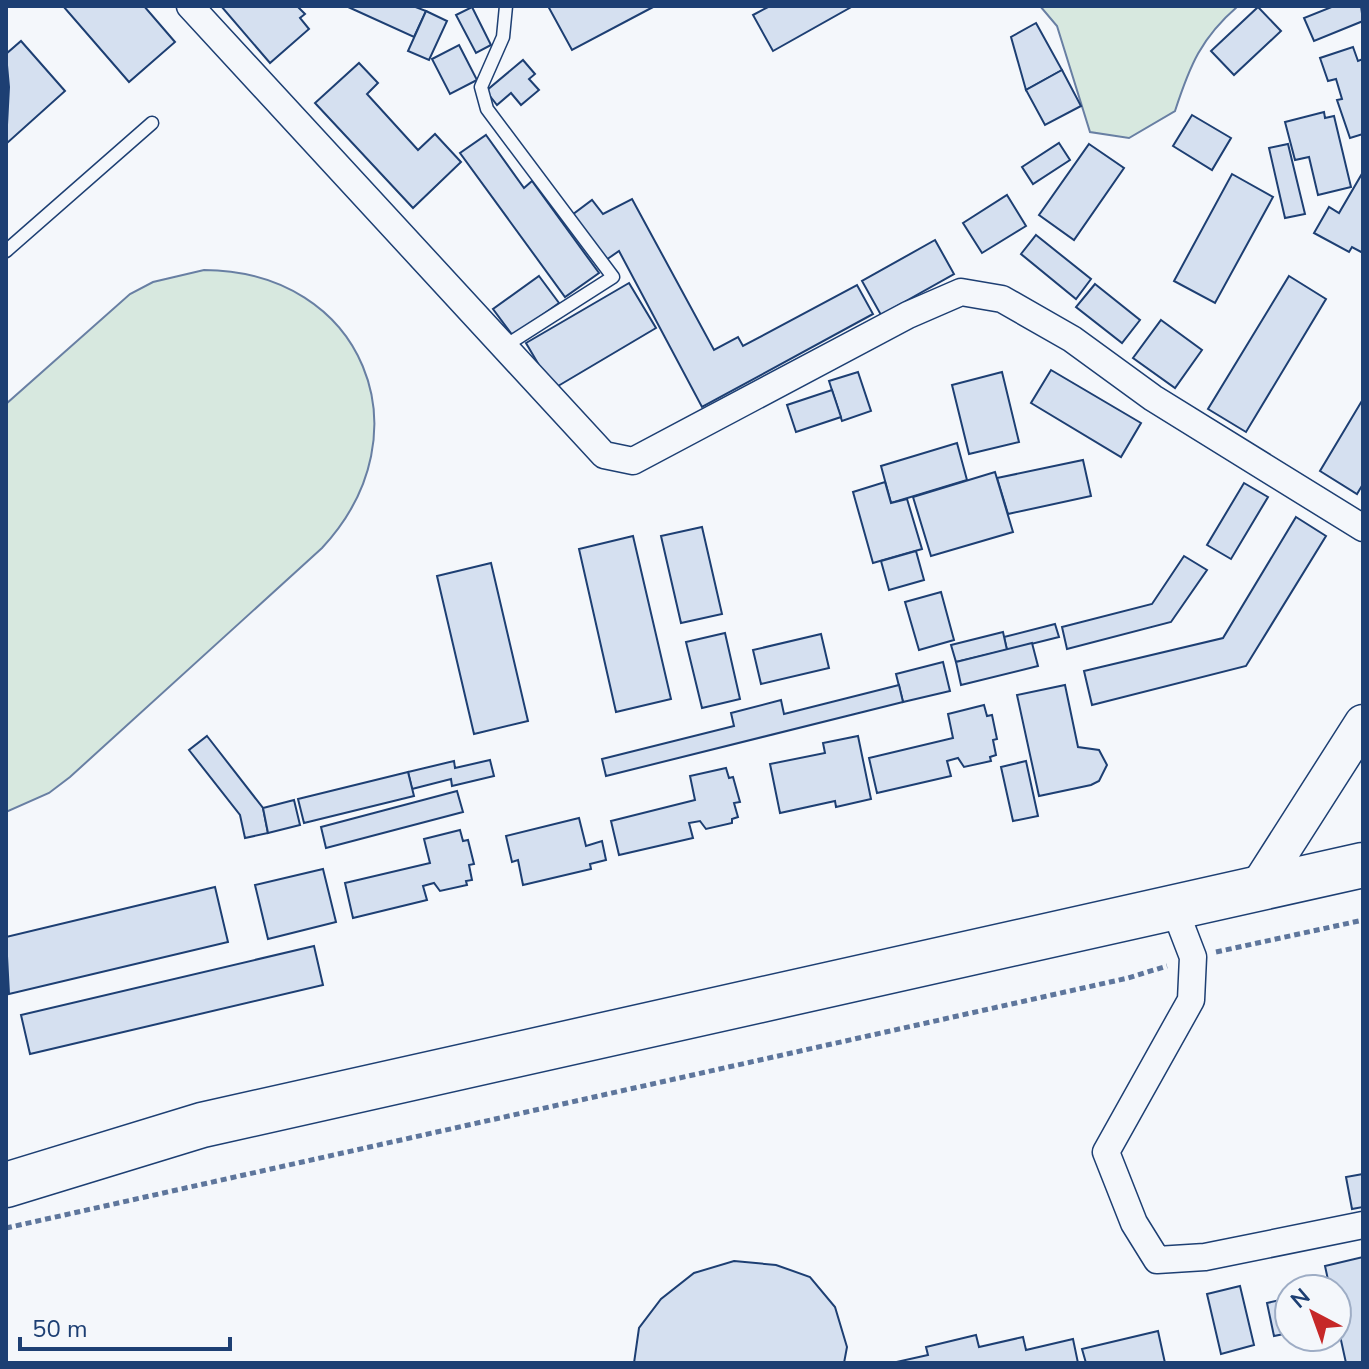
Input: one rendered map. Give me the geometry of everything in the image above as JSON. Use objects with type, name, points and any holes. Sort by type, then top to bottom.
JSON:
[{"type":"highway","points":[[6,1185],[202,1125],[1173,905],[1363,865]]},
{"type":"main road","points":[[1259,886],[1363,723]]},
{"type":"street","points":[[190,6],[604,455],[633,461],[908,315],[961,292],[1002,299],[1072,339],[1153,398],[1363,528]]},
{"type":"street","points":[[1173,905],[1193,957],[1191,1000],[1106,1152],[1134,1223],[1157,1260],[1205,1257],[1363,1225]]},
{"type":"lane","points":[[505,346],[613,277],[487,109],[481,87],[503,37],[506,6]]},
{"type":"lane","points":[[6,251],[152,123]]},
{"type":"path","points":[[6,1228],[1113,982],[1193,957],[1363,920]]},
{"type":"shaded area","points":[[1040,6],[1238,6],[1215,29],[1198,53],[1175,111],[1129,138],[1090,132],[1057,26]]},
{"type":"shaded area","points":[[204,270],[259,278],[305,298],[339,328],[363,366],[374,410],[371,456],[354,503],[322,548],[70,777],[49,793],[6,812],[6,404],[130,294],[153,282]]},
{"type":"building","points":[[63,6],[144,6],[175,42],[129,82]]},
{"type":"building","points":[[221,6],[297,6],[305,14],[300,18],[309,29],[270,63]]},
{"type":"building","points":[[346,6],[413,6],[426,11],[414,37]]},
{"type":"building","points":[[548,6],[655,6],[572,50]]},
{"type":"building","points":[[770,6],[853,6],[773,51],[753,15]]},
{"type":"building","points":[[1334,6],[1361,6],[1363,21],[1314,41],[1304,18]]},
{"type":"building","points":[[472,7],[491,45],[476,53],[456,15]]},
{"type":"building","points":[[1258,7],[1281,31],[1234,75],[1211,51]]},
{"type":"building","points":[[426,11],[447,21],[429,60],[408,51]]},
{"type":"building","points":[[1036,23],[1062,70],[1026,90],[1011,37]]},
{"type":"building","points":[[21,41],[65,91],[6,144],[9,87],[6,54]]},
{"type":"building","points":[[459,45],[477,80],[450,94],[432,59]]},
{"type":"building","points":[[1353,47],[1358,61],[1363,59],[1363,134],[1350,138],[1337,100],[1342,99],[1336,79],[1328,81],[1320,58]]},
{"type":"building","points":[[523,60],[535,74],[529,79],[539,90],[521,105],[511,93],[497,105],[486,91]]},
{"type":"building","points":[[359,63],[378,83],[367,94],[418,150],[435,134],[461,162],[413,208],[315,103]]},
{"type":"building","points":[[1062,70],[1081,106],[1045,125],[1026,90]]},
{"type":"building","points":[[1324,112],[1325,118],[1334,116],[1351,187],[1318,195],[1309,157],[1295,160],[1285,122]]},
{"type":"building","points":[[1192,115],[1231,138],[1212,170],[1173,146]]},
{"type":"building","points":[[486,135],[524,188],[532,181],[599,273],[565,297],[460,153]]},
{"type":"building","points":[[1059,143],[1070,160],[1033,184],[1022,167]]},
{"type":"building","points":[[1089,144],[1124,168],[1074,240],[1039,215]]},
{"type":"building","points":[[1288,144],[1305,214],[1285,218],[1269,148]]},
{"type":"building","points":[[1363,172],[1363,253],[1352,247],[1349,252],[1314,233],[1329,207],[1339,213]]},
{"type":"building","points":[[1232,174],[1273,197],[1215,303],[1174,281]]},
{"type":"building","points":[[1007,195],[1026,226],[982,253],[963,223]]},
{"type":"building","points":[[632,199],[714,350],[738,337],[743,346],[857,285],[873,314],[702,407],[619,251],[606,260],[572,215],[592,200],[603,214]]},
{"type":"building","points":[[1036,235],[1091,279],[1076,299],[1021,254]]},
{"type":"building","points":[[935,240],[954,274],[881,315],[862,281]]},
{"type":"building","points":[[539,276],[559,303],[513,336],[493,309]]},
{"type":"building","points":[[1289,276],[1326,299],[1246,432],[1208,409]]},
{"type":"building","points":[[629,283],[656,328],[553,389],[526,343]]},
{"type":"building","points":[[1095,284],[1140,320],[1122,343],[1076,307]]},
{"type":"building","points":[[1161,320],[1202,350],[1175,388],[1133,358]]},
{"type":"building","points":[[1051,370],[1141,423],[1121,457],[1031,403]]},
{"type":"building","points":[[858,372],[871,411],[842,421],[829,381]]},
{"type":"building","points":[[1002,372],[1019,442],[969,454],[952,385]]},
{"type":"building","points":[[832,390],[841,417],[796,432],[787,405]]},
{"type":"building","points":[[1363,399],[1363,484],[1357,494],[1320,471]]},
{"type":"building","points":[[957,443],[967,480],[891,503],[881,466]]},
{"type":"building","points":[[1083,460],[1091,496],[1008,514],[997,478]]},
{"type":"building","points":[[995,472],[1013,532],[931,556],[913,497]]},
{"type":"building","points":[[885,482],[891,503],[907,499],[922,549],[873,563],[853,492]]},
{"type":"building","points":[[1244,483],[1268,497],[1231,559],[1207,545]]},
{"type":"building","points":[[1296,517],[1326,536],[1246,666],[1092,705],[1084,671],[1223,638]]},
{"type":"building","points":[[702,527],[722,614],[681,623],[661,536]]},
{"type":"building","points":[[633,536],[671,699],[616,712],[579,549]]},
{"type":"building","points":[[916,551],[924,580],[889,590],[881,561]]},
{"type":"building","points":[[1184,556],[1207,570],[1171,622],[1067,649],[1062,627],[1152,604]]},
{"type":"building","points":[[491,563],[528,721],[474,734],[437,576]]},
{"type":"building","points":[[941,592],[954,640],[919,650],[905,602]]},
{"type":"building","points":[[1055,624],[1059,637],[1007,650],[1004,637]]},
{"type":"building","points":[[1003,632],[1007,650],[956,662],[951,645]]},
{"type":"building","points":[[725,633],[740,699],[702,708],[686,642]]},
{"type":"building","points":[[821,634],[829,668],[761,684],[753,650]]},
{"type":"building","points":[[1032,643],[1038,666],[961,685],[956,662]]},
{"type":"building","points":[[943,662],[950,691],[903,702],[896,674]]},
{"type":"building","points":[[899,685],[903,702],[606,776],[602,759],[734,726],[731,713],[781,700],[784,714]]},
{"type":"building","points":[[1065,685],[1078,747],[1099,750],[1107,765],[1099,781],[1091,785],[1039,796],[1017,695]]},
{"type":"building","points":[[984,705],[987,716],[992,715],[997,739],[993,740],[996,755],[990,757],[991,761],[964,767],[958,758],[947,761],[951,776],[877,793],[869,758],[953,738],[948,714]]},
{"type":"building","points":[[207,736],[263,808],[268,833],[245,838],[240,815],[189,750]]},
{"type":"building","points":[[858,736],[871,799],[836,807],[835,801],[780,813],[770,764],[825,753],[823,743]]},
{"type":"building","points":[[490,760],[494,776],[452,786],[451,779],[412,789],[408,772],[454,761],[455,768]]},
{"type":"building","points":[[1026,761],[1038,816],[1013,821],[1001,767]]},
{"type":"building","points":[[726,768],[729,778],[733,777],[740,802],[734,803],[738,817],[732,819],[732,823],[706,829],[700,821],[689,823],[693,838],[619,855],[611,821],[695,800],[690,776]]},
{"type":"building","points":[[408,772],[414,796],[304,823],[298,799]]},
{"type":"building","points":[[457,791],[463,812],[326,848],[321,827]]},
{"type":"building","points":[[294,800],[300,825],[268,833],[263,808]]},
{"type":"building","points":[[579,818],[586,846],[602,841],[606,860],[590,864],[591,869],[523,885],[518,860],[512,862],[506,836]]},
{"type":"building","points":[[460,830],[463,841],[468,840],[474,864],[469,865],[472,880],[466,881],[467,885],[440,891],[434,883],[423,886],[427,900],[353,918],[345,883],[430,863],[424,839]]},
{"type":"building","points":[[323,869],[336,922],[268,939],[255,885]]},
{"type":"building","points":[[215,887],[228,942],[9,994],[6,937]]},
{"type":"building","points":[[314,946],[323,985],[30,1054],[21,1015]]},
{"type":"building","points":[[1363,1174],[1363,1207],[1352,1209],[1346,1177]]},
{"type":"building","points":[[1363,1257],[1363,1363],[1346,1363],[1344,1353],[1353,1353],[1353,1273],[1327,1273],[1325,1266]]},
{"type":"building","points":[[734,1261],[776,1265],[810,1277],[835,1307],[847,1347],[844,1363],[634,1363],[639,1328],[661,1299],[694,1273]]},
{"type":"building","points":[[1240,1286],[1254,1345],[1221,1354],[1207,1294]]},
{"type":"building","points":[[1273,1302],[1273,1331],[1267,1303]]},
{"type":"building","points":[[1158,1331],[1165,1363],[1086,1363],[1082,1349]]},
{"type":"building","points":[[976,1335],[979,1347],[1023,1337],[1026,1350],[1073,1339],[1078,1363],[892,1363],[928,1355],[926,1347]]}]
